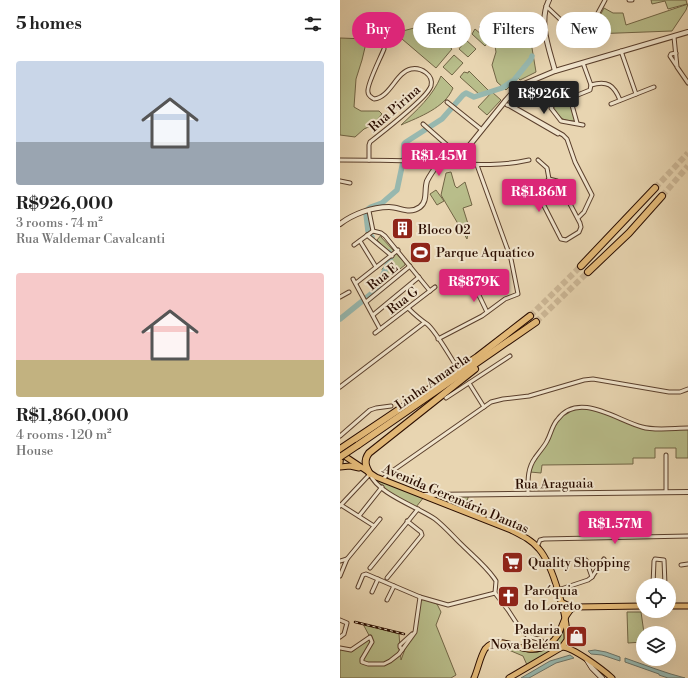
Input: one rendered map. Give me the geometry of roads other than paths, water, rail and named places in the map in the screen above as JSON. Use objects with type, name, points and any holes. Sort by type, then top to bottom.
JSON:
[{"type":"highway","points":[[581,266],[655,188]]},
{"type":"highway","points":[[588,272],[629,233],[662,196]]},
{"type":"highway","name":"Linha Amarela","points":[[340,453],[348,444],[477,357],[530,316]]},
{"type":"highway","name":"Linha Amarela","points":[[340,453],[358,445],[536,322]]},
{"type":"highway","points":[[370,474],[365,462],[369,453],[494,352]]},
{"type":"main road","name":"Avenida Geremário Dantas","points":[[340,453],[370,474],[420,494],[435,498],[511,530],[525,537],[537,547],[544,557],[565,616],[568,640],[562,647]]},
{"type":"main road","points":[[340,453],[340,463]]},
{"type":"main road","name":"Avenida Geremário Dantas","points":[[340,468],[350,466],[363,469]]},
{"type":"main road","points":[[561,602],[574,607],[636,606]]},
{"type":"main road","points":[[676,606],[688,606]]},
{"type":"main road","points":[[474,678],[485,650],[491,644],[502,643],[527,649],[535,649],[545,646],[552,642],[560,631],[565,616],[574,607]]},
{"type":"main road","points":[[509,678],[562,647],[572,649],[612,678]]},
{"type":"main road","points":[[587,660],[592,668],[602,678]]},
{"type":"street","points":[[549,0],[544,13],[545,29],[555,71]]},
{"type":"street","points":[[599,12],[605,0]]},
{"type":"street","points":[[546,6],[556,16]]},
{"type":"street","points":[[340,224],[348,218],[362,212],[388,207],[410,211],[420,207],[424,202],[427,181],[439,163],[469,146],[506,104],[516,90],[524,84],[555,71],[688,32]]},
{"type":"street","points":[[674,37],[677,67]]},
{"type":"street","name":"Rua Pirina","points":[[369,160],[370,142],[414,106],[428,92],[431,84],[430,78],[427,74],[422,70],[413,69],[405,72],[382,97],[374,99],[370,97],[368,94],[368,86],[384,49]]},
{"type":"street","points":[[621,52],[636,94]]},
{"type":"street","points":[[676,53],[671,54],[670,56],[688,83]]},
{"type":"street","points":[[583,63],[591,85],[590,90],[553,105],[551,110],[561,121],[583,125]]},
{"type":"street","points":[[591,85],[600,82],[606,83],[613,87],[620,100]]},
{"type":"street","points":[[611,104],[654,86]]},
{"type":"street","points":[[570,98],[577,123]]},
{"type":"street","points":[[447,102],[482,130]]},
{"type":"street","points":[[506,104],[565,137],[575,162],[592,195],[584,212],[578,218]]},
{"type":"street","points":[[423,124],[456,152]]},
{"type":"street","points":[[340,160],[400,160],[477,166],[515,163],[529,160]]},
{"type":"street","points":[[538,160],[547,168],[549,179]]},
{"type":"street","points":[[438,338],[482,316],[505,299],[518,294],[511,259],[477,166]]},
{"type":"street","points":[[549,179],[559,183],[578,218],[581,227],[579,232],[566,240],[562,240],[555,229],[537,192],[538,189],[549,179]]},
{"type":"street","points":[[340,181],[350,183]]},
{"type":"street","points":[[369,211],[370,233],[392,256]]},
{"type":"street","points":[[354,245],[370,233],[381,233],[398,250],[430,291]]},
{"type":"street","points":[[360,241],[376,267]]},
{"type":"street","points":[[356,283],[398,250]]},
{"type":"street","name":"Rua E","points":[[366,302],[410,266]]},
{"type":"street","points":[[373,315],[419,277]]},
{"type":"street","name":"Rua G","points":[[353,279],[380,329]]},
{"type":"street","name":"Rua G","points":[[375,333],[435,287]]},
{"type":"street","points":[[475,287],[487,312]]},
{"type":"street","points":[[340,298],[349,292]]},
{"type":"street","points":[[408,308],[428,325],[455,364]]},
{"type":"street","points":[[340,387],[424,323]]},
{"type":"street","points":[[446,398],[510,356]]},
{"type":"street","points":[[383,479],[496,400],[529,396],[584,380],[593,379],[668,392],[680,392],[688,389]]},
{"type":"street","points":[[469,383],[484,407]]},
{"type":"street","points":[[340,436],[370,410],[391,406]]},
{"type":"street","points":[[528,494],[529,474],[532,464],[547,441],[557,419],[570,410],[584,407],[595,409],[646,428],[688,428]]},
{"type":"street","points":[[666,455],[666,492]]},
{"type":"street","points":[[374,526],[340,505],[370,474],[372,479],[395,498],[436,520],[491,574],[496,581],[495,594],[521,630],[528,636],[541,640],[545,646]]},
{"type":"street","points":[[359,516],[382,488]]},
{"type":"street","name":"Rua Araguaia","points":[[435,498],[528,494],[688,492]]},
{"type":"street","points":[[370,568],[418,509]]},
{"type":"street","points":[[340,576],[347,559],[380,519]]},
{"type":"street","points":[[387,578],[422,536],[421,532],[407,521]]},
{"type":"street","points":[[537,547],[540,540],[544,539],[688,536]]},
{"type":"street","points":[[340,561],[347,559]]},
{"type":"street","points":[[557,590],[588,580],[592,577],[604,559]]},
{"type":"street","points":[[653,578],[655,559],[664,560],[665,578]]},
{"type":"street","points":[[586,560],[592,577]]},
{"type":"street","points":[[681,565],[688,564]]},
{"type":"street","points":[[358,587],[364,574],[420,597],[428,598],[444,604],[495,594]]},
{"type":"street","points":[[372,592],[378,579]]},
{"type":"street","points":[[387,600],[394,586]]},
{"type":"street","points":[[340,648],[351,650],[370,637],[372,642],[361,661],[363,663],[379,664],[390,661],[402,650],[400,645],[415,632],[420,597]]},
{"type":"street","points":[[340,620],[347,623],[344,634],[340,637]]},
{"type":"water","points":[[595,650],[620,657],[620,661],[602,655],[591,654],[588,651]]},
{"type":"water","points":[[570,655],[574,658],[556,663],[529,678],[521,678],[550,661]]},
{"type":"water","points":[[625,658],[636,662],[636,666],[625,662]]},
{"type":"water","points":[[636,666],[648,666],[685,678],[668,678]]},
{"type":"waterway","points":[[372,237],[368,231],[367,210],[382,203],[397,190],[404,157],[404,144],[442,119],[466,93],[474,97],[502,88],[514,80],[532,56]]},
{"type":"waterway","points":[[340,319],[376,290],[391,257],[389,252]]},
{"type":"tunnel","points":[[655,188],[688,153]]},
{"type":"tunnel","points":[[662,196],[688,166]]},
{"type":"tunnel","points":[[530,316],[581,266]]},
{"type":"tunnel","points":[[536,322],[588,272]]},
{"type":"railway","points":[[355,622],[404,634]]},
{"type":"place","name":"Bloco 02","points":[[402,229]]},
{"type":"place","name":"Parque Aquatico","points":[[421,252]]},
{"type":"place","name":"Quality Shopping","points":[[513,562]]},
{"type":"place","name":"Paróquia do Loreto","points":[[509,597]]},
{"type":"place","name":"Padaria Nova Belém","points":[[576,636]]}]
